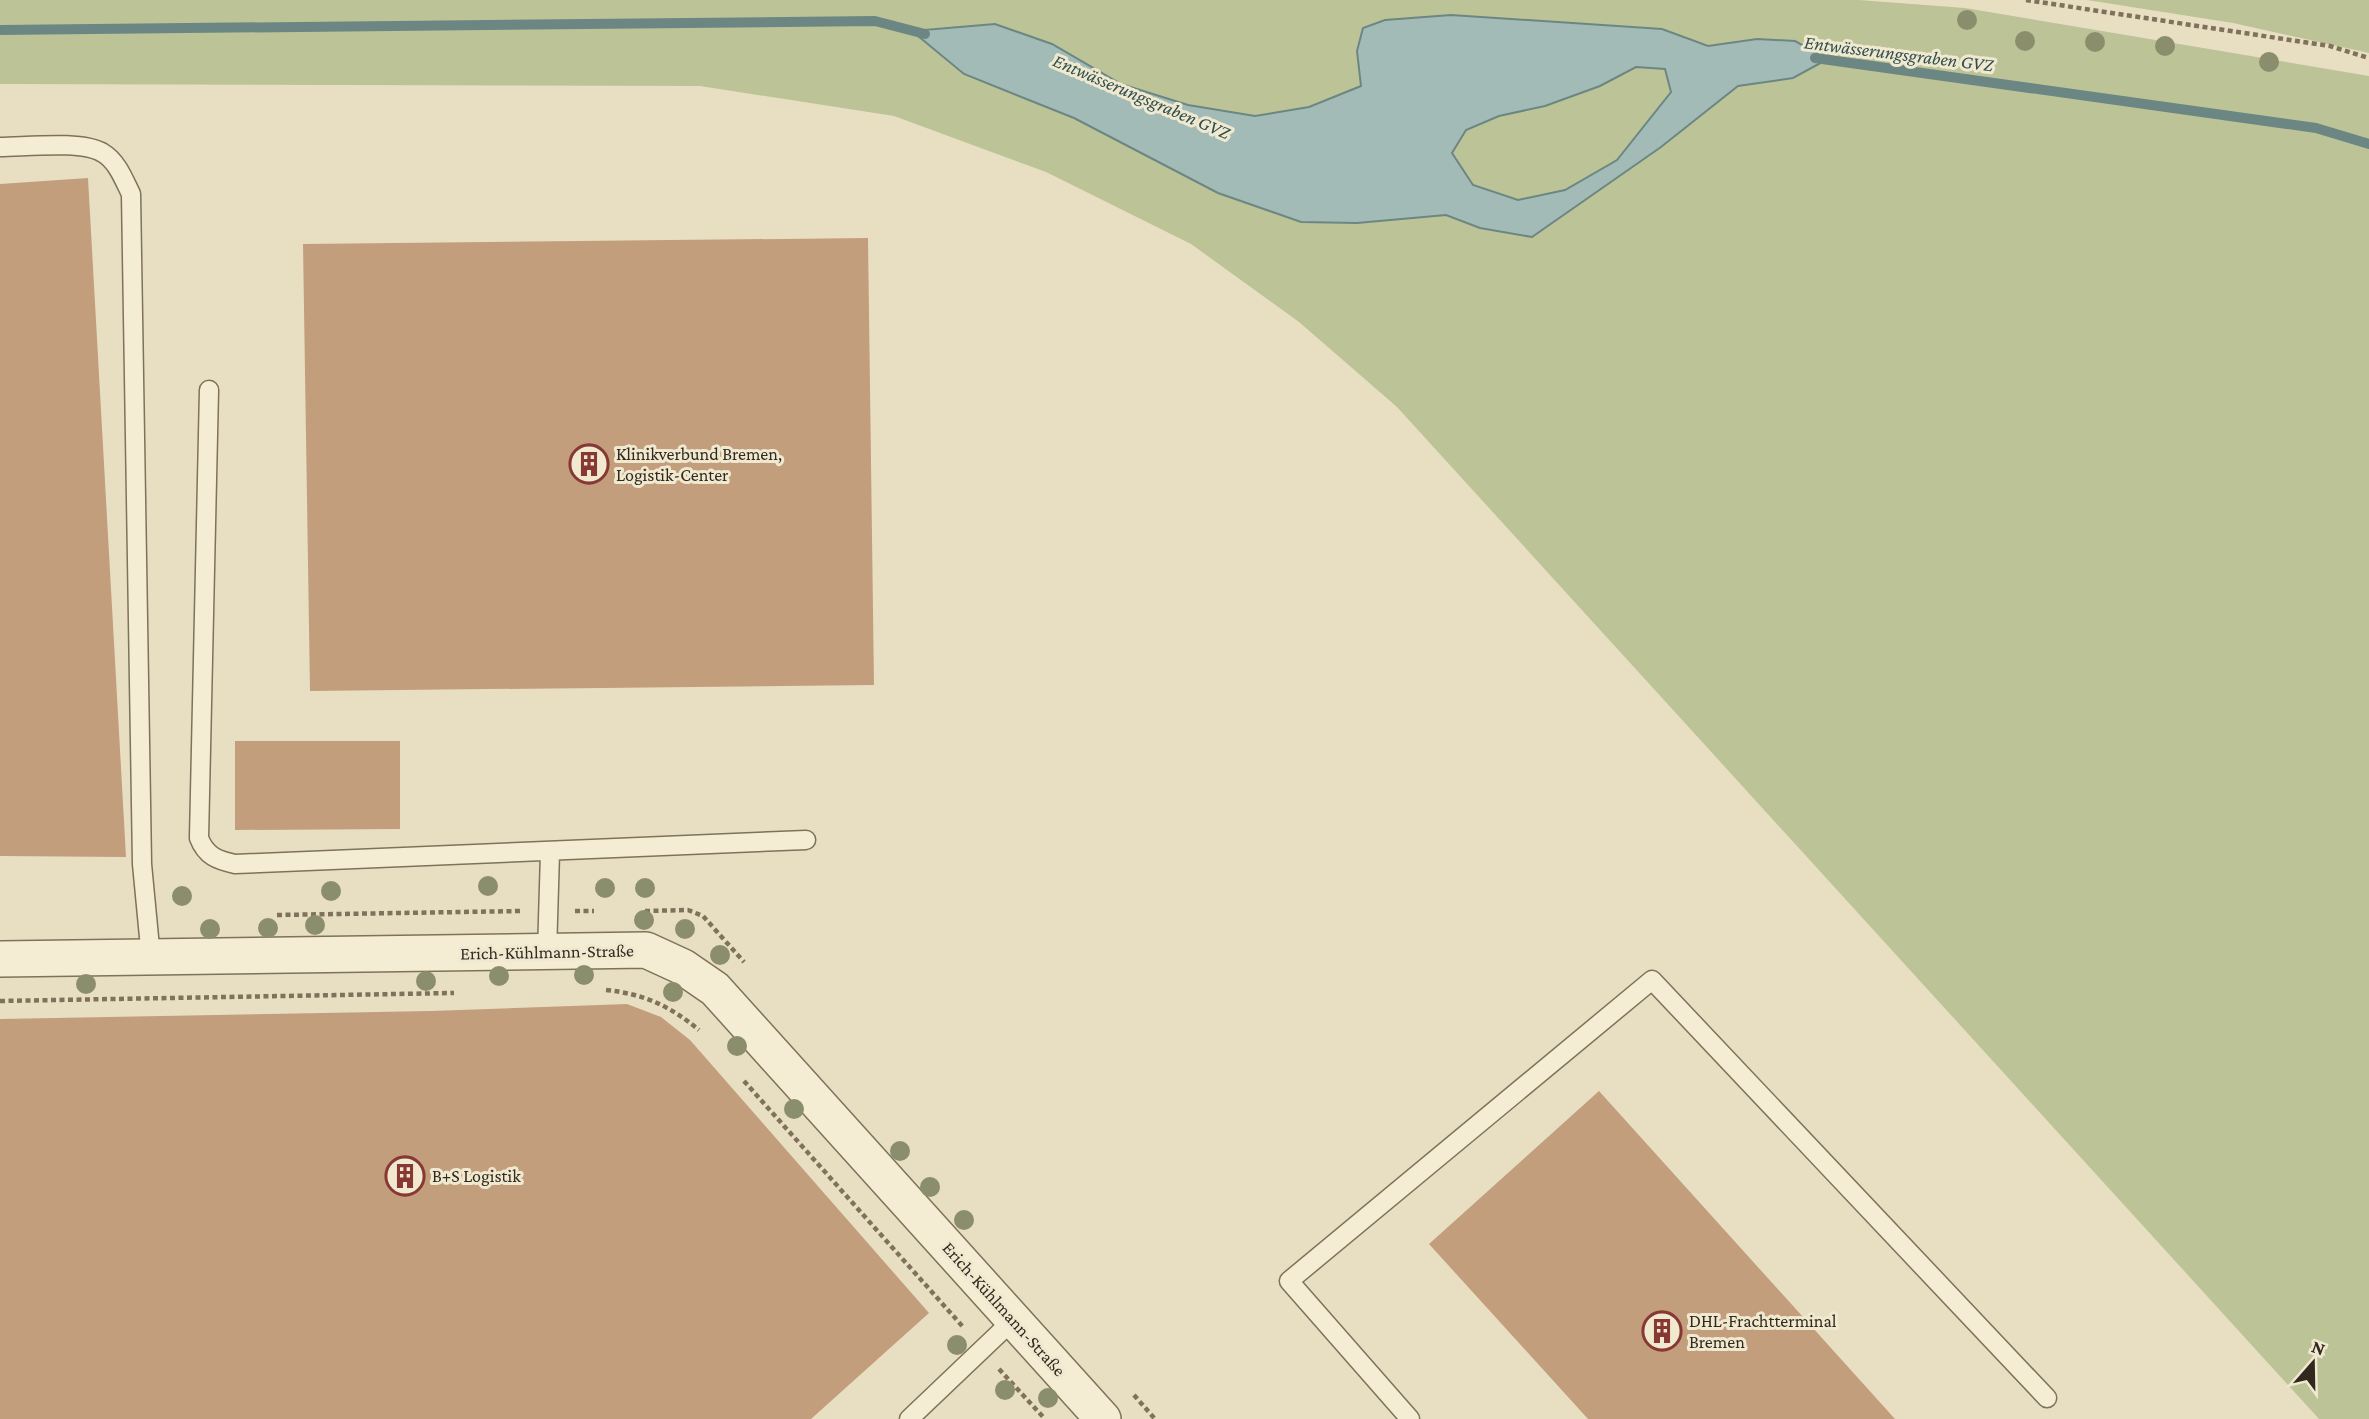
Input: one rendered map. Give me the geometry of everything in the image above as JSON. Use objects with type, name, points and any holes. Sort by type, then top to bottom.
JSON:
[{"type":"street","name":"Erich-Kühlmann-Straße","points":[[0,960],[646,950],[683,968],[715,989],[1103,1419]]},
{"type":"lane","points":[[0,147],[84,147],[104,153],[121,173],[131,194],[142,864],[151,958]]},
{"type":"lane","points":[[209,390],[199,838],[203,850],[216,860],[236,864],[550,853],[806,840]]},
{"type":"lane","points":[[547,953],[550,853]]},
{"type":"lane","points":[[1410,1419],[1289,1281],[1652,980],[2047,1398]]},
{"type":"lane","points":[[909,1419],[1013,1320]]},
{"type":"path","points":[[2026,0],[2330,46],[2369,58]]},
{"type":"path","points":[[632,911],[688,910],[703,916],[749,968]]},
{"type":"path","points":[[274,915],[604,911]]},
{"type":"path","points":[[594,990],[640,994],[673,1008],[708,1040]]},
{"type":"path","points":[[0,1001],[456,993]]},
{"type":"path","points":[[735,1071],[1045,1419]]},
{"type":"path","points":[[1130,1391],[1155,1419]]},
{"type":"green space","points":[[0,0],[1859,0],[1965,8],[2369,76],[2369,1419],[2319,1419],[1397,407],[1299,322],[1191,244],[1046,172],[894,116],[700,86],[0,84]],"holes":[[[1451,15],[1662,29],[1708,46],[1757,39],[1793,78],[1738,86],[1661,147],[1532,237],[1480,228],[1446,215],[1357,223],[1300,222],[1218,193],[1074,118],[965,74],[912,31],[995,24],[1052,44],[1121,84],[1188,105],[1256,116],[1309,107],[1362,86],[1357,51]]]},
{"type":"green space","points":[[2087,0],[2369,0],[2369,53],[2233,23]]},
{"type":"green space","points":[[1636,67],[1665,69],[1671,92],[1617,160],[1565,190],[1518,200],[1473,185],[1452,153],[1466,130],[1499,116],[1545,106],[1600,86]]},
{"type":"water","points":[[1451,15],[1662,29],[1708,46],[1757,39],[1795,41],[1828,59],[1793,78],[1738,86],[1661,147],[1532,237],[1480,228],[1446,215],[1357,223],[1301,222],[1218,193],[1074,118],[964,74],[912,31],[995,24],[1052,44],[1121,84],[1188,105],[1255,116],[1309,107],[1361,86],[1357,51],[1363,28],[1385,20]],"holes":[[[1636,67],[1665,69],[1671,92],[1617,160],[1565,190],[1518,200],[1473,185],[1452,153],[1466,130],[1499,116],[1545,106],[1600,86]]]},
{"type":"building","points":[[88,178],[126,857],[0,856],[0,184]]},
{"type":"building","name":"Klinikverbund Bremen, Logistik-Center","points":[[868,238],[874,685],[310,691],[303,244]]},
{"type":"building","points":[[235,741],[400,741],[400,829],[235,830]]},
{"type":"building","name":"B+S Logistik","points":[[627,1004],[661,1017],[690,1040],[929,1313],[811,1419],[0,1419],[0,1019],[431,1011]]},
{"type":"building","name":"DHL-Frachtterminal Bremen","points":[[1599,1091],[1895,1419],[1588,1419],[1429,1244]]},
{"type":"waterway","name":"Entwässerungsgraben GVZ","points":[[0,30],[875,21],[925,34]]},
{"type":"waterway","name":"Entwässerungsgraben GVZ","points":[[1815,58],[2316,128],[2369,144]]},
{"type":"place","name":"Klinikverbund Bremen, Logistik-Center","points":[[589,464]]},
{"type":"place","name":"B+S Logistik","points":[[405,1176]]},
{"type":"place","name":"DHL-Frachtterminal Bremen","points":[[1662,1331]]}]
